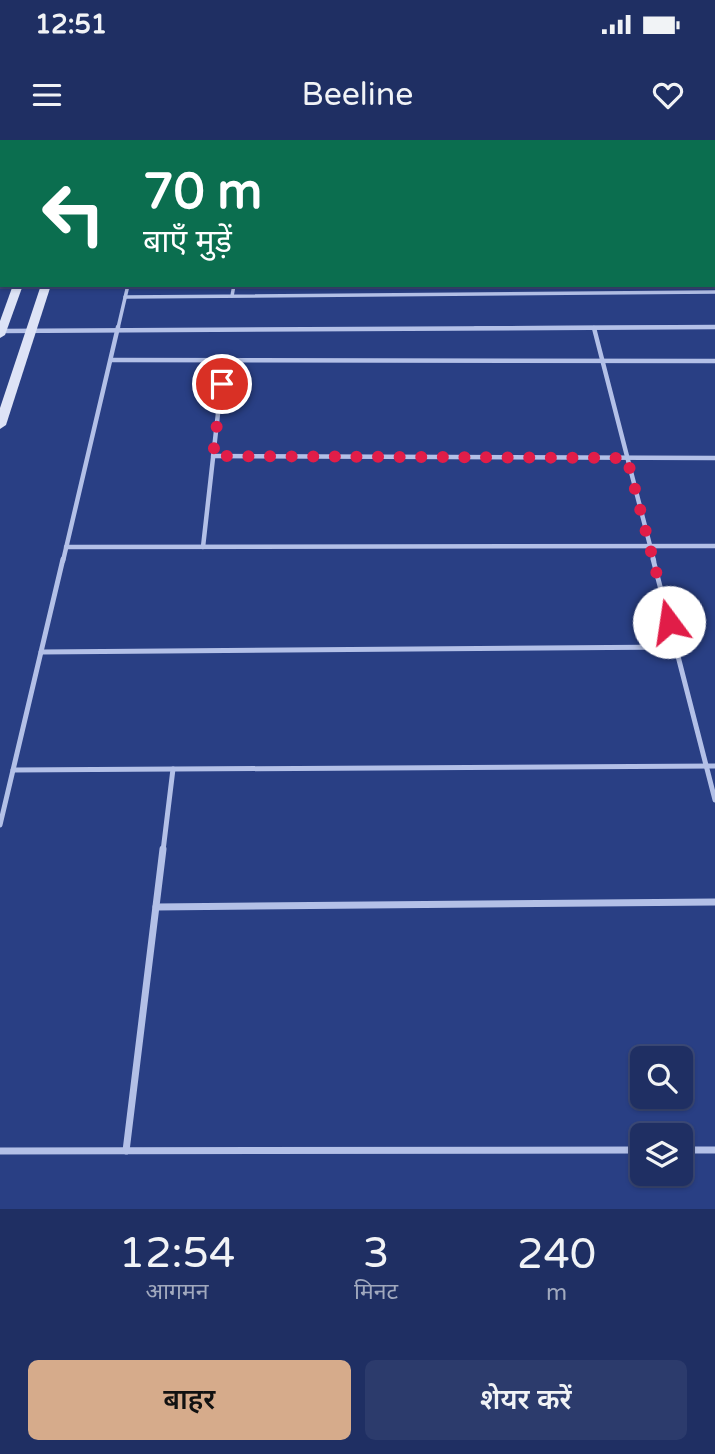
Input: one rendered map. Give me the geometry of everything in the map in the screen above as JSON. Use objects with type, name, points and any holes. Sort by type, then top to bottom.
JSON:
[{"type":"street","points":[[1,333],[17,287]]},
{"type":"street","points":[[0,425],[45,287]]},
{"type":"lane","points":[[0,825],[128,287]]},
{"type":"lane","points":[[232,296],[234,287]]},
{"type":"lane","points":[[125,297],[715,292]]},
{"type":"lane","points":[[1,333],[31,330],[715,327]]},
{"type":"lane","points":[[594,328],[715,800]]},
{"type":"lane","points":[[110,360],[715,361]]},
{"type":"lane","points":[[202,547],[224,360]]},
{"type":"lane","points":[[213,456],[715,458]]},
{"type":"lane","points":[[66,547],[715,546]]},
{"type":"lane","points":[[41,652],[676,647]]},
{"type":"lane","points":[[13,770],[715,766]]},
{"type":"lane","points":[[126,1151],[173,769]]},
{"type":"lane","points":[[156,907],[715,902]]},
{"type":"lane","points":[[0,1151],[630,1150]]},
{"type":"lane","points":[[693,1150],[715,1150]]},
{"type":"route","points":[[222,384],[213,456],[627,458],[669,622]]}]
